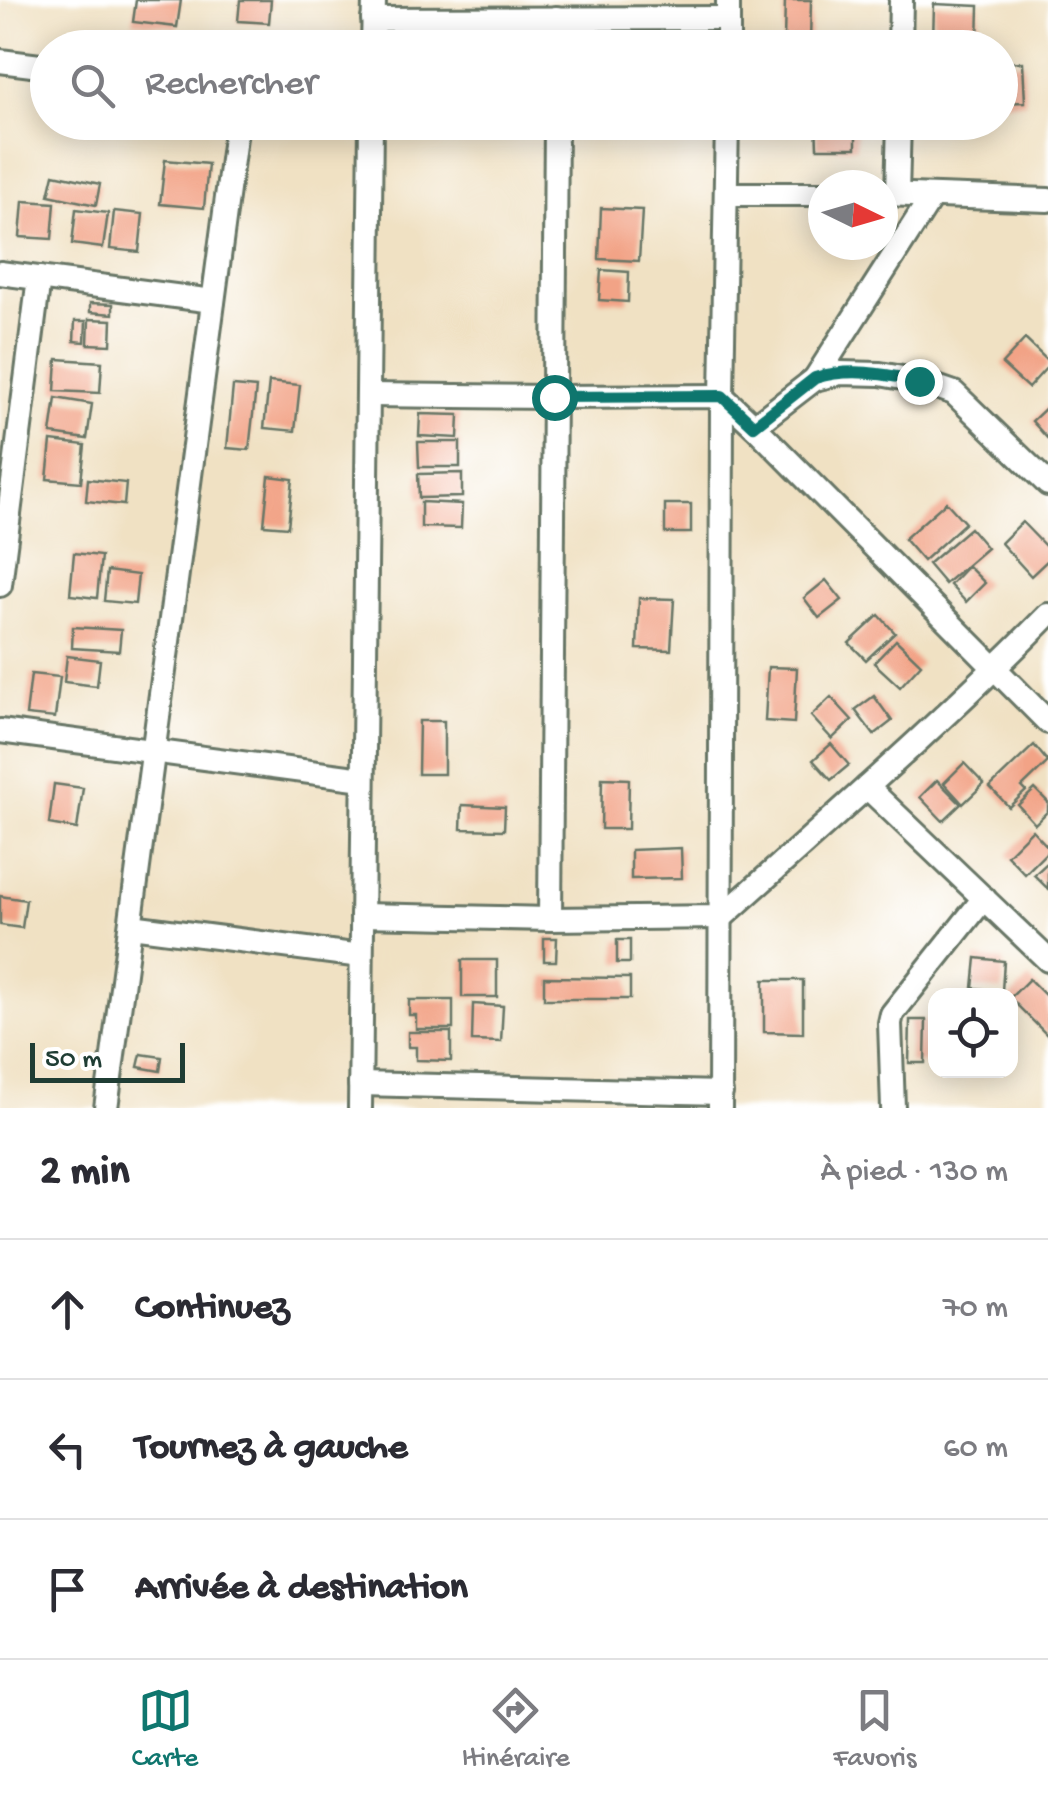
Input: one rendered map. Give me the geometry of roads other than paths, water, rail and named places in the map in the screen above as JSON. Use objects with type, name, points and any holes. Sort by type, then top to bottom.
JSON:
[{"type":"street","points":[[901,30],[902,0]]},
{"type":"street","points":[[374,10],[556,18],[728,9]]},
{"type":"street","points":[[556,18],[556,30]]},
{"type":"street","points":[[0,61],[30,65]]},
{"type":"street","points":[[106,1108],[235,140]]},
{"type":"street","points":[[360,1108],[371,140]]},
{"type":"street","points":[[550,919],[556,140]]},
{"type":"street","points":[[360,1084],[720,1100],[727,140]]},
{"type":"street","points":[[893,170],[897,140]]},
{"type":"street","points":[[726,194],[808,194]]},
{"type":"street","points":[[898,194],[1048,200]]},
{"type":"street","points":[[754,426],[815,378],[932,196]]},
{"type":"street","points":[[0,273],[213,302]]},
{"type":"street","points":[[0,585],[6,485],[39,278]]},
{"type":"street","points":[[815,378],[840,372],[880,374],[954,393],[1048,484]]},
{"type":"street","points":[[368,395],[722,396],[1048,722]]},
{"type":"street","points":[[362,915],[722,917],[867,788],[1048,615]]},
{"type":"street","points":[[0,732],[363,778]]},
{"type":"street","points":[[867,788],[1048,960]]},
{"type":"street","points":[[892,1108],[892,1014],[984,898]]},
{"type":"street","points":[[130,926],[361,956]]}]
